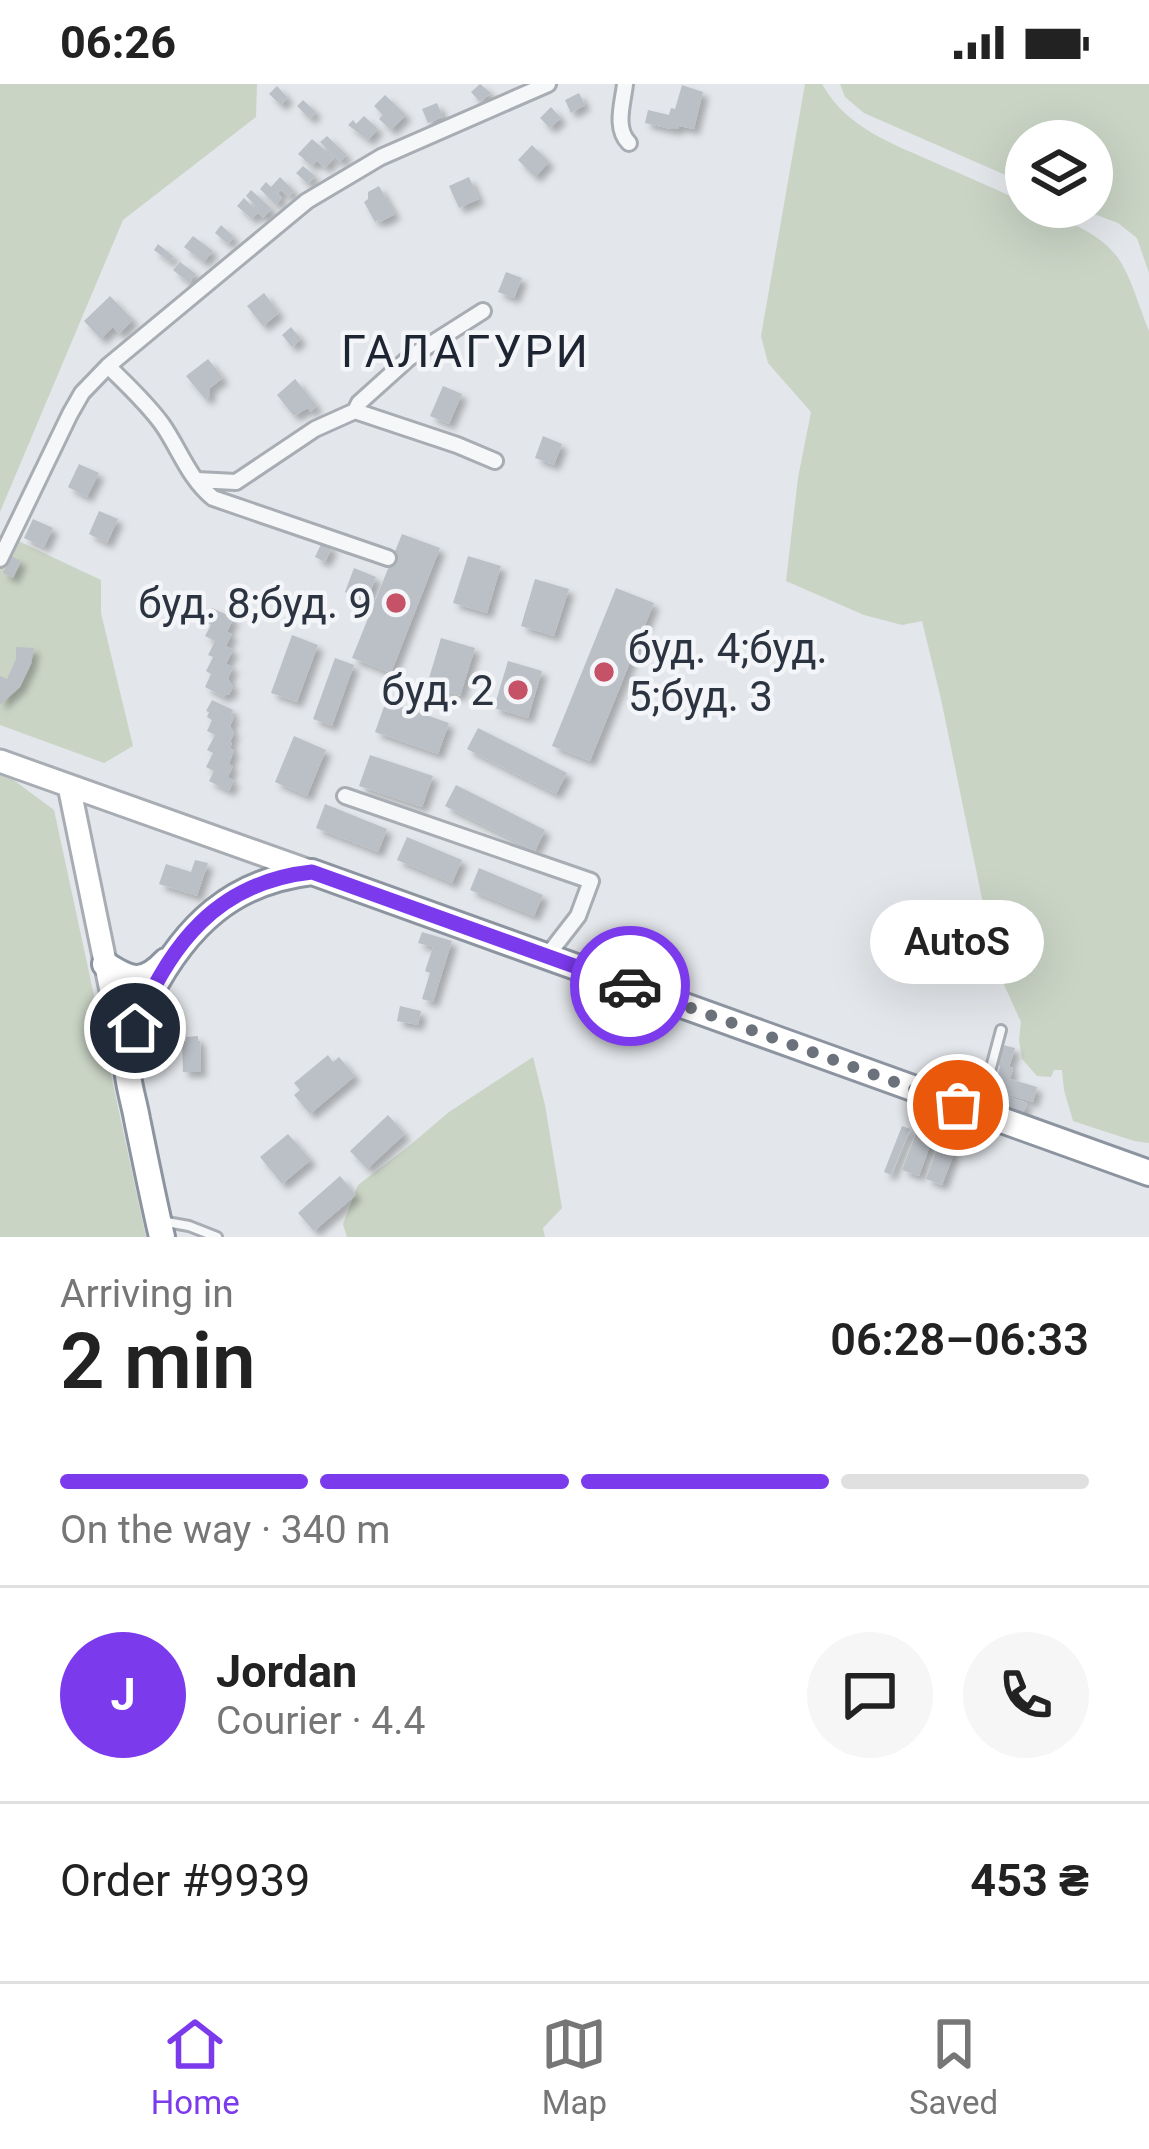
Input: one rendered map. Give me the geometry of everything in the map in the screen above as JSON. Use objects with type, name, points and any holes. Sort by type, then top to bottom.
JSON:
[{"type":"highway","points":[[105,964],[127,976],[153,975],[205,917],[238,894],[287,874],[312,872],[1149,1173]]},
{"type":"highway","points":[[160,1229],[127,1065],[140,1015],[172,955]]},
{"type":"main road","points":[[0,761],[312,872]]},
{"type":"main road","points":[[69,786],[127,1065]]},
{"type":"street","points":[[0,560],[82,393],[108,366],[307,201],[381,158],[548,84]]},
{"type":"street","points":[[625,84],[620,129],[629,143]]},
{"type":"street","points":[[197,480],[236,482],[315,429],[355,411],[409,358],[483,311]]},
{"type":"street","points":[[108,366],[160,421],[213,498],[388,558]]},
{"type":"street","points":[[355,411],[495,461]]},
{"type":"street","points":[[345,796],[591,880],[578,916],[548,956]]},
{"type":"lane","points":[[979,1112],[1001,1030]]},
{"type":"lane","points":[[160,1229],[189,1226],[217,1237]]},
{"type":"green space","points":[[0,84],[257,84],[256,117],[123,220],[0,512]]},
{"type":"green space","points":[[805,84],[822,84],[844,113],[889,142],[1005,194],[1005,228],[1081,228],[1106,245],[1123,266],[1149,331],[1149,1143],[1073,1121],[1062,1070],[1054,1070],[1051,1077],[1037,1076],[1022,1059],[1021,1022],[996,967],[922,621],[902,625],[864,615],[786,581],[811,412],[768,363],[761,336]]},
{"type":"green space","points":[[840,84],[1149,84],[1149,273],[1137,238],[1113,221],[1113,120],[1005,120],[1005,175],[864,113],[845,97]]},
{"type":"green space","points":[[14,539],[101,580],[101,613],[133,746],[104,763],[0,725],[0,570]]},
{"type":"green space","points":[[0,770],[54,810],[146,1237],[0,1237]]},
{"type":"green space","points":[[533,1057],[562,1208],[543,1228],[545,1237],[347,1237],[343,1224],[358,1185],[449,1112]]},
{"type":"building","points":[[480,84],[491,93],[480,102],[471,92]]},
{"type":"building","points":[[682,85],[703,92],[694,129],[645,123],[648,110],[669,115],[675,109]]},
{"type":"building","points":[[277,86],[288,98],[281,105],[269,94]]},
{"type":"building","points":[[579,93],[585,105],[571,113],[565,100]]},
{"type":"building","points":[[385,95],[406,115],[391,130],[374,106]]},
{"type":"building","points":[[303,100],[316,112],[310,119],[297,106]]},
{"type":"building","points":[[437,103],[443,117],[428,123],[422,109]]},
{"type":"building","points":[[551,107],[561,118],[550,128],[540,118]]},
{"type":"building","points":[[364,116],[378,129],[368,140],[348,125]]},
{"type":"building","points":[[327,136],[347,155],[340,162],[320,142]]},
{"type":"building","points":[[312,139],[334,158],[325,168],[317,161],[312,166],[298,154]]},
{"type":"building","points":[[532,145],[549,162],[535,177],[518,160]]},
{"type":"building","points":[[303,166],[315,176],[308,184],[296,173]]},
{"type":"building","points":[[280,177],[294,191],[289,197],[281,190],[276,205],[260,189],[266,182],[271,187]]},
{"type":"building","points":[[469,177],[479,199],[459,208],[449,186]]},
{"type":"building","points":[[379,186],[395,214],[375,222],[364,202],[368,192]]},
{"type":"building","points":[[251,190],[272,209],[263,218],[258,213],[252,219],[237,206],[244,198],[255,205],[246,196]]},
{"type":"building","points":[[221,225],[234,237],[228,244],[215,233]]},
{"type":"building","points":[[193,236],[213,251],[204,262],[184,247]]},
{"type":"building","points":[[158,244],[174,257],[170,262],[154,250]]},
{"type":"building","points":[[180,262],[196,274],[189,283],[173,270]]},
{"type":"building","points":[[506,272],[522,278],[514,298],[498,292]]},
{"type":"building","points":[[264,293],[279,313],[263,326],[247,306]]},
{"type":"building","points":[[110,296],[133,320],[119,334],[113,327],[101,339],[84,321]]},
{"type":"building","points":[[291,327],[301,339],[292,347],[282,335]]},
{"type":"building","points":[[208,359],[223,378],[210,388],[206,400],[186,376]]},
{"type":"building","points":[[295,379],[317,406],[294,416],[277,395]]},
{"type":"building","points":[[443,386],[462,394],[449,424],[430,416]]},
{"type":"building","points":[[543,436],[562,444],[554,465],[535,458]]},
{"type":"building","points":[[79,464],[99,473],[87,497],[68,487]]},
{"type":"building","points":[[99,511],[118,519],[107,543],[89,534]]},
{"type":"building","points":[[33,519],[53,528],[44,547],[24,538]]},
{"type":"building","name":"буд. 8;буд. 9","points":[[402,534],[440,548],[391,673],[352,658]]},
{"type":"building","points":[[322,542],[332,547],[325,562],[315,557]]},
{"type":"building","points":[[11,556],[21,561],[13,578],[3,573]]},
{"type":"building","points":[[468,556],[501,566],[487,613],[453,603]]},
{"type":"building","points":[[354,568],[376,577],[367,601],[345,592]]},
{"type":"building","points":[[535,579],[569,589],[554,636],[521,626]]},
{"type":"building","name":"буд. 4;буд. 5;буд. 3","points":[[616,588],[654,603],[590,761],[552,746]]},
{"type":"building","points":[[212,608],[234,618],[226,646],[233,650],[226,664],[233,667],[228,679],[233,687],[224,697],[205,687],[213,657],[208,655],[215,641],[205,636]]},
{"type":"building","points":[[292,635],[318,645],[297,702],[271,693]]},
{"type":"building","points":[[441,638],[475,648],[460,696],[427,685]]},
{"type":"building","points":[[16,647],[34,648],[31,664],[20,687],[0,705],[0,676],[7,679]]},
{"type":"building","points":[[335,658],[354,665],[332,726],[313,719]]},
{"type":"building","name":"буд. 2","points":[[508,661],[542,671],[528,718],[494,708]]},
{"type":"building","points":[[212,700],[233,710],[229,778],[234,781],[229,791],[209,781],[214,771],[206,767],[213,753],[207,750],[215,735],[207,731],[212,720],[206,711]]},
{"type":"building","points":[[386,701],[449,723],[438,754],[375,732]]},
{"type":"building","points":[[478,728],[567,773],[556,794],[467,749]]},
{"type":"building","points":[[294,736],[326,750],[307,796],[275,782]]},
{"type":"building","points":[[370,755],[433,776],[422,807],[359,786]]},
{"type":"building","points":[[456,785],[545,830],[535,851],[445,806]]},
{"type":"building","points":[[325,804],[387,829],[378,852],[316,828]]},
{"type":"building","points":[[407,837],[462,860],[452,883],[397,860]]},
{"type":"building","points":[[195,860],[208,863],[197,896],[159,884],[166,864],[191,872]]},
{"type":"building","points":[[479,868],[543,895],[534,916],[470,890]]},
{"type":"building","points":[[422,932],[452,941],[433,1002],[422,999],[433,947],[418,943]]},
{"type":"building","points":[[400,1006],[421,1011],[418,1025],[397,1021]]},
{"type":"building","points":[[198,1036],[201,1072],[183,1072],[182,1041]]},
{"type":"building","points":[[1003,1045],[1015,1048],[1010,1079],[1037,1087],[1033,1102],[999,1092],[1003,1079],[997,1077],[997,1065]]},
{"type":"building","points":[[328,1055],[333,1062],[339,1057],[355,1076],[310,1114],[294,1095],[300,1090],[294,1083]]},
{"type":"building","points":[[1004,1095],[1027,1103],[1022,1116],[999,1109]]},
{"type":"building","points":[[388,1115],[405,1134],[367,1169],[350,1151]]},
{"type":"building","points":[[902,1126],[910,1129],[891,1175],[884,1172]]},
{"type":"building","points":[[917,1131],[933,1137],[919,1176],[902,1170]]},
{"type":"building","points":[[288,1134],[311,1160],[282,1184],[260,1157]]},
{"type":"building","points":[[940,1140],[948,1143],[953,1156],[942,1185],[926,1179]]},
{"type":"building","points":[[340,1176],[356,1195],[314,1231],[298,1213]]},
{"type":"way so far","points":[[630,986],[958,1105]]},
{"type":"place","name":"буд. 8;буд. 9","points":[[396,603]]},
{"type":"place","name":"буд. 4;буд. 5;буд. 3","points":[[604,672]]},
{"type":"place","name":"буд. 2","points":[[518,690]]},
{"type":"place","name":"AutoS","points":[[958,1105]]},
{"type":"district","name":"ГАЛАГУРИ","points":[[466,351]]},
{"type":"route","points":[[135,1028],[172,955],[205,917],[238,894],[287,874],[312,872],[630,986]]}]
